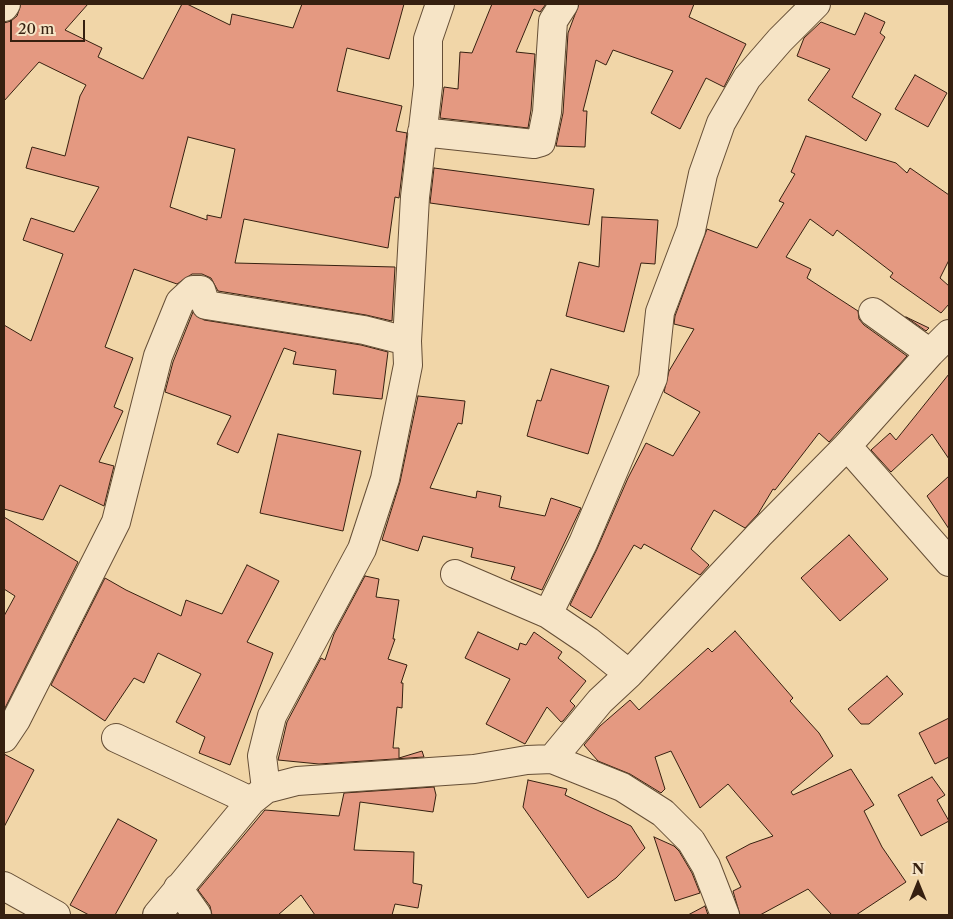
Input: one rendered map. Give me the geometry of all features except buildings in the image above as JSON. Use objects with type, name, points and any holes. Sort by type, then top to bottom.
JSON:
[{"type":"street","points":[[258,795],[262,756],[272,716],[362,549],[385,479],[408,365],[407,341],[415,197],[428,86],[428,39],[440,4]]},
{"type":"street","points":[[422,132],[534,144],[541,142],[547,112],[553,21],[564,4]]},
{"type":"street","points":[[548,614],[583,543],[653,378],[660,312],[691,230],[703,174],[721,123],[747,78],[780,40],[816,4]]},
{"type":"street","points":[[4,738],[16,720],[116,522],[158,356],[180,302],[187,294],[193,290],[201,290],[206,305],[364,330],[407,341]]},
{"type":"street","points":[[552,759],[600,701],[629,674],[759,535],[847,446],[940,343],[873,312]]},
{"type":"street","points":[[847,446],[949,562]]},
{"type":"street","points":[[455,574],[548,614],[588,641],[629,674]]},
{"type":"street","points":[[116,738],[258,795]]},
{"type":"street","points":[[157,915],[258,795],[297,781],[474,769],[527,760],[552,759],[622,788],[663,813],[691,841],[714,883],[725,915]]},
{"type":"street","points":[[4,886],[56,915]]},
{"type":"street","points":[[178,888],[196,915]]}]
